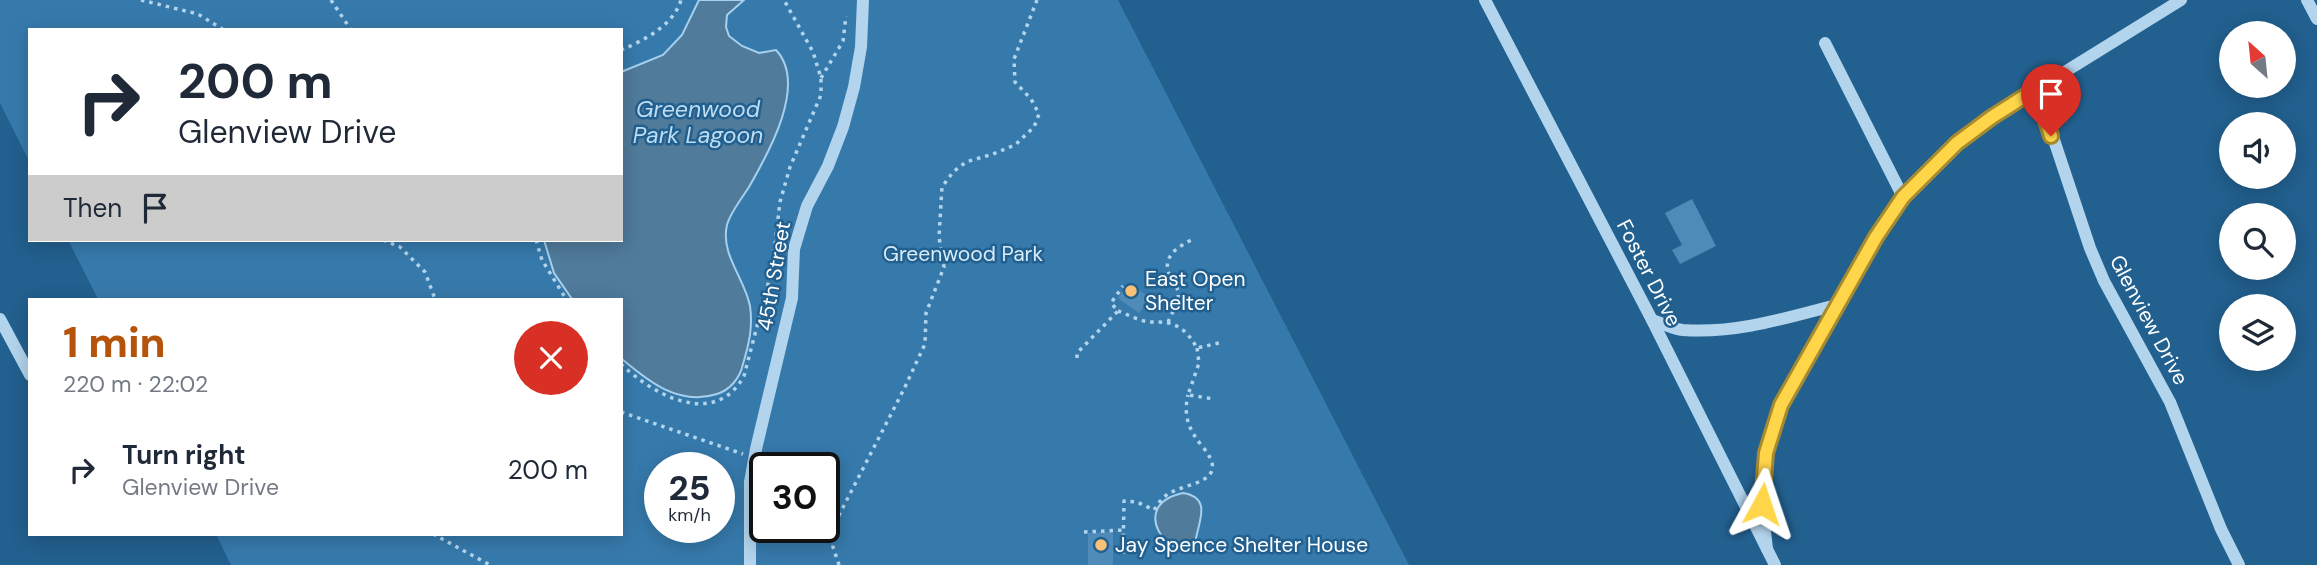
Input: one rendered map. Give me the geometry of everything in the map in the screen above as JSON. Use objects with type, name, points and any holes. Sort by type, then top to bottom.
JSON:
[{"type":"street","name":"45th Street","points":[[755,452],[792,298],[794,249],[807,206],[828,166],[843,127],[854,87],[861,47],[863,0]]},
{"type":"street","name":"Foster Drive","points":[[1485,0],[1652,320],[1775,565]]},
{"type":"street","points":[[1767,549],[1762,504],[1766,453],[1781,405],[1866,253],[1903,197],[1957,143],[1992,117],[2181,0]]},
{"type":"street","points":[[2307,0],[2317,19]]},
{"type":"street","points":[[1825,43],[1903,197]]},
{"type":"street","name":"Glenview Drive","points":[[2036,89],[2090,248],[2104,281],[2170,402],[2221,529],[2239,565]]},
{"type":"street","points":[[1652,320],[1681,330],[1716,330],[1751,326],[1836,305]]},
{"type":"street","points":[[0,318],[28,371]]},
{"type":"street","name":"45th Street","points":[[750,543],[750,565]]},
{"type":"path","points":[[141,0],[198,14],[221,28]]},
{"type":"path","points":[[331,0],[350,28]]},
{"type":"path","points":[[623,49],[662,27],[681,0]]},
{"type":"path","points":[[623,366],[653,390],[696,405],[721,399],[737,389],[744,376],[772,269],[780,202],[790,167],[821,95],[821,78],[813,52],[784,0]]},
{"type":"path","points":[[839,565],[833,547],[838,519],[925,344],[926,313],[944,267],[939,237],[942,187],[953,172],[966,162],[1015,145],[1034,127],[1039,114],[1031,99],[1015,82],[1014,59],[1037,0]]},
{"type":"path","points":[[821,78],[843,41],[847,11]]},
{"type":"path","points":[[1168,322],[1178,299],[1178,292],[1168,272],[1168,261],[1174,250],[1193,239]]},
{"type":"path","points":[[388,242],[400,247],[425,272],[435,298]]},
{"type":"path","points":[[536,242],[541,260],[565,298]]},
{"type":"path","points":[[1123,286],[1111,303],[1118,311],[1150,322],[1168,322],[1186,331],[1197,348],[1199,363],[1188,395],[1185,415],[1210,460],[1211,470],[1208,477],[1199,483],[1169,494],[1154,510],[1136,502],[1124,501],[1123,554]]},
{"type":"path","points":[[1077,358],[1077,353],[1118,311]]},
{"type":"path","points":[[1197,348],[1219,343]]},
{"type":"path","points":[[1188,395],[1214,399]]},
{"type":"path","points":[[623,413],[749,456]]},
{"type":"path","points":[[1084,531],[1124,530]]},
{"type":"path","points":[[437,536],[490,565]]},
{"type":"green space","name":"Greenwood Park","points":[[0,0],[1118,0],[1409,565],[231,565],[217,536],[623,536],[623,298],[97,298],[69,242],[623,242],[623,28],[28,28],[28,159],[0,103]]},
{"type":"water","name":"Greenwood Park Lagoon","points":[[699,0],[744,0],[727,15],[726,27],[729,36],[742,46],[759,53],[776,50],[785,64],[788,81],[787,100],[774,138],[727,225],[727,246],[747,296],[751,314],[750,335],[742,369],[734,383],[726,390],[703,397],[690,397],[665,390],[623,360],[623,298],[571,298],[554,273],[545,242],[623,242],[623,71],[663,55],[682,35]]},
{"type":"water","points":[[1183,493],[1198,500],[1201,506],[1195,544],[1185,548],[1175,547],[1166,540],[1155,520],[1157,509],[1166,499]]},
{"type":"building","points":[[1692,199],[1716,246],[1680,264],[1672,250],[1682,245],[1665,213]]},
{"type":"building","name":"East Open Shelter","points":[[1129,283],[1150,298],[1139,313],[1118,298]]},
{"type":"building","name":"Jay Spence Shelter House","points":[[1113,532],[1113,565],[1088,565],[1088,533]]},
{"type":"place","name":"East Open Shelter","points":[[1131,291]]},
{"type":"place","name":"Jay Spence Shelter House","points":[[1101,545]]},
{"type":"route","points":[[1762,504],[1766,453],[1781,405],[1866,253],[1903,197],[1957,143],[2036,89],[2051,136]]}]
